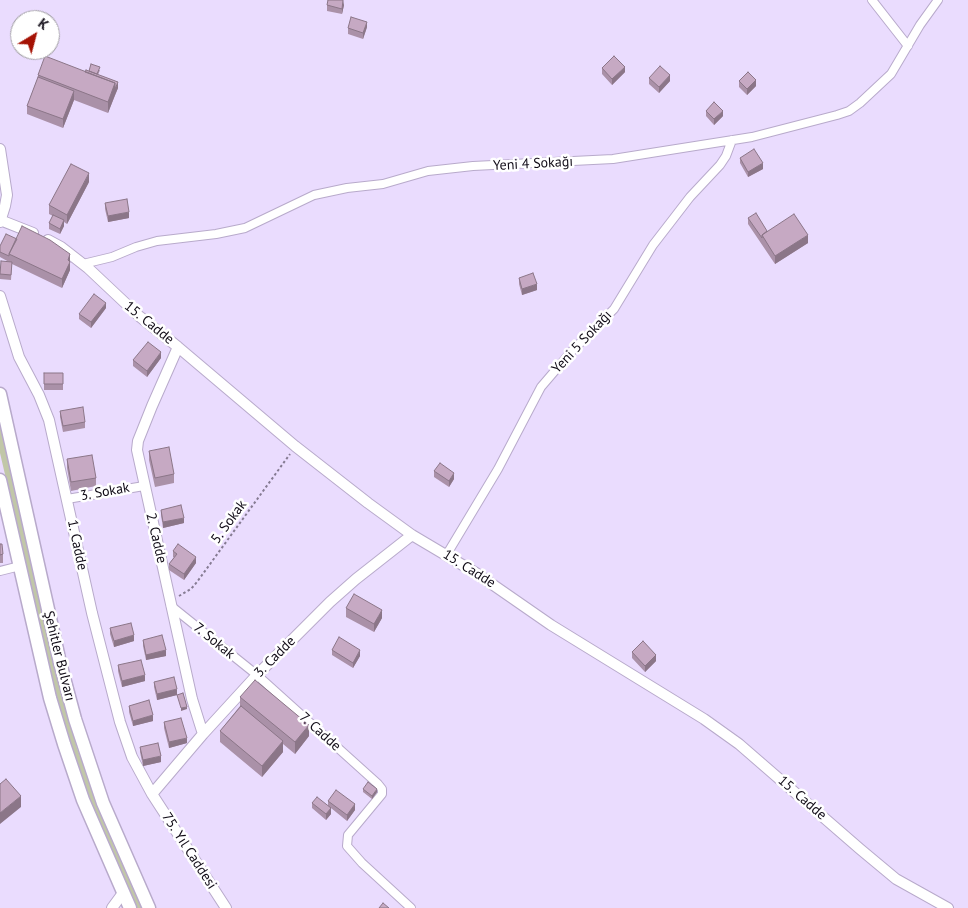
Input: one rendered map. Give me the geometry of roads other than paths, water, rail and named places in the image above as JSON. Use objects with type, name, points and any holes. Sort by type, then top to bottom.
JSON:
[{"type":"main road","name":"Şehitler Bulvarı","points":[[0,394],[58,654],[75,720],[103,803],[149,908]]},
{"type":"main road","name":"Şehitler Bulvarı","points":[[0,480],[50,698],[74,778],[130,908]]},
{"type":"street","points":[[872,0],[908,46]]},
{"type":"street","name":"Yeni 4 Sokağı","points":[[83,264],[112,257],[156,241],[216,234],[245,228],[314,195],[346,188],[383,184],[428,171],[473,166],[613,160],[775,132],[849,110],[866,98],[891,74],[938,0]]},
{"type":"street","name":"Yeni 5 Sokağı","points":[[447,554],[498,469],[541,387],[571,352],[614,309],[659,238],[690,198],[720,165],[726,156],[732,140]]},
{"type":"street","points":[[0,149],[6,195],[0,221]]},
{"type":"street","name":"15. Cadde","points":[[0,221],[49,240],[83,264],[139,316],[295,446],[354,492],[412,535],[447,554],[551,625],[704,719],[739,744],[896,879],[948,908]]},
{"type":"street","name":"1. Cadde","points":[[0,296],[19,357],[47,414],[54,437],[92,613],[120,722],[135,763],[152,794]]},
{"type":"street","name":"2. Cadde","points":[[178,347],[138,441],[138,460],[192,699],[203,734]]},
{"type":"street","name":"3. Sokak","points":[[67,499],[144,486]]},
{"type":"street","name":"3. Cadde","points":[[152,794],[203,734],[330,602],[412,535]]},
{"type":"street","points":[[0,571],[20,566]]},
{"type":"street","name":"7. Sokak","points":[[170,602],[257,676]]},
{"type":"street","name":"7. Cadde","points":[[257,676],[382,789],[382,794],[376,803],[348,835],[347,846],[362,863],[411,908]]},
{"type":"street","name":"75. Yıl Caddesi","points":[[152,794],[226,908]]},
{"type":"street","points":[[112,908],[123,893]]}]
